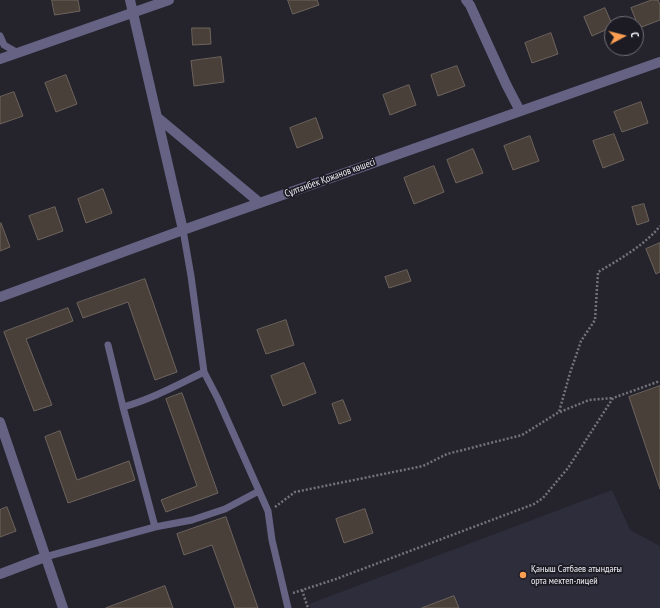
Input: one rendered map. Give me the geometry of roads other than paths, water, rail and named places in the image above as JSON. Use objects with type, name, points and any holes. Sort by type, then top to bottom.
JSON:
[{"type":"street","points":[[130,0],[183,230]]},
{"type":"street","points":[[0,59],[169,0]]},
{"type":"street","points":[[466,0],[470,5],[520,111]]},
{"type":"street","name":"Сұлтанбек Қожанов көшесі","points":[[0,297],[183,230],[660,62]]},
{"type":"street","points":[[157,117],[260,203]]},
{"type":"street","points":[[0,422],[63,608]]},
{"type":"street","points":[[0,574],[45,557]]},
{"type":"lane","points":[[0,36],[4,45],[18,53]]},
{"type":"lane","points":[[183,230],[204,372],[268,512],[272,540],[288,608]]},
{"type":"lane","points":[[108,345],[155,527]]},
{"type":"lane","points":[[123,407],[161,394],[204,372]]},
{"type":"lane","points":[[45,557],[155,527],[192,520],[225,510],[259,491]]},
{"type":"place","name":"Қаныш Сәтбаев атындағы орта мектеп-лицей","points":[[523,575]]}]
